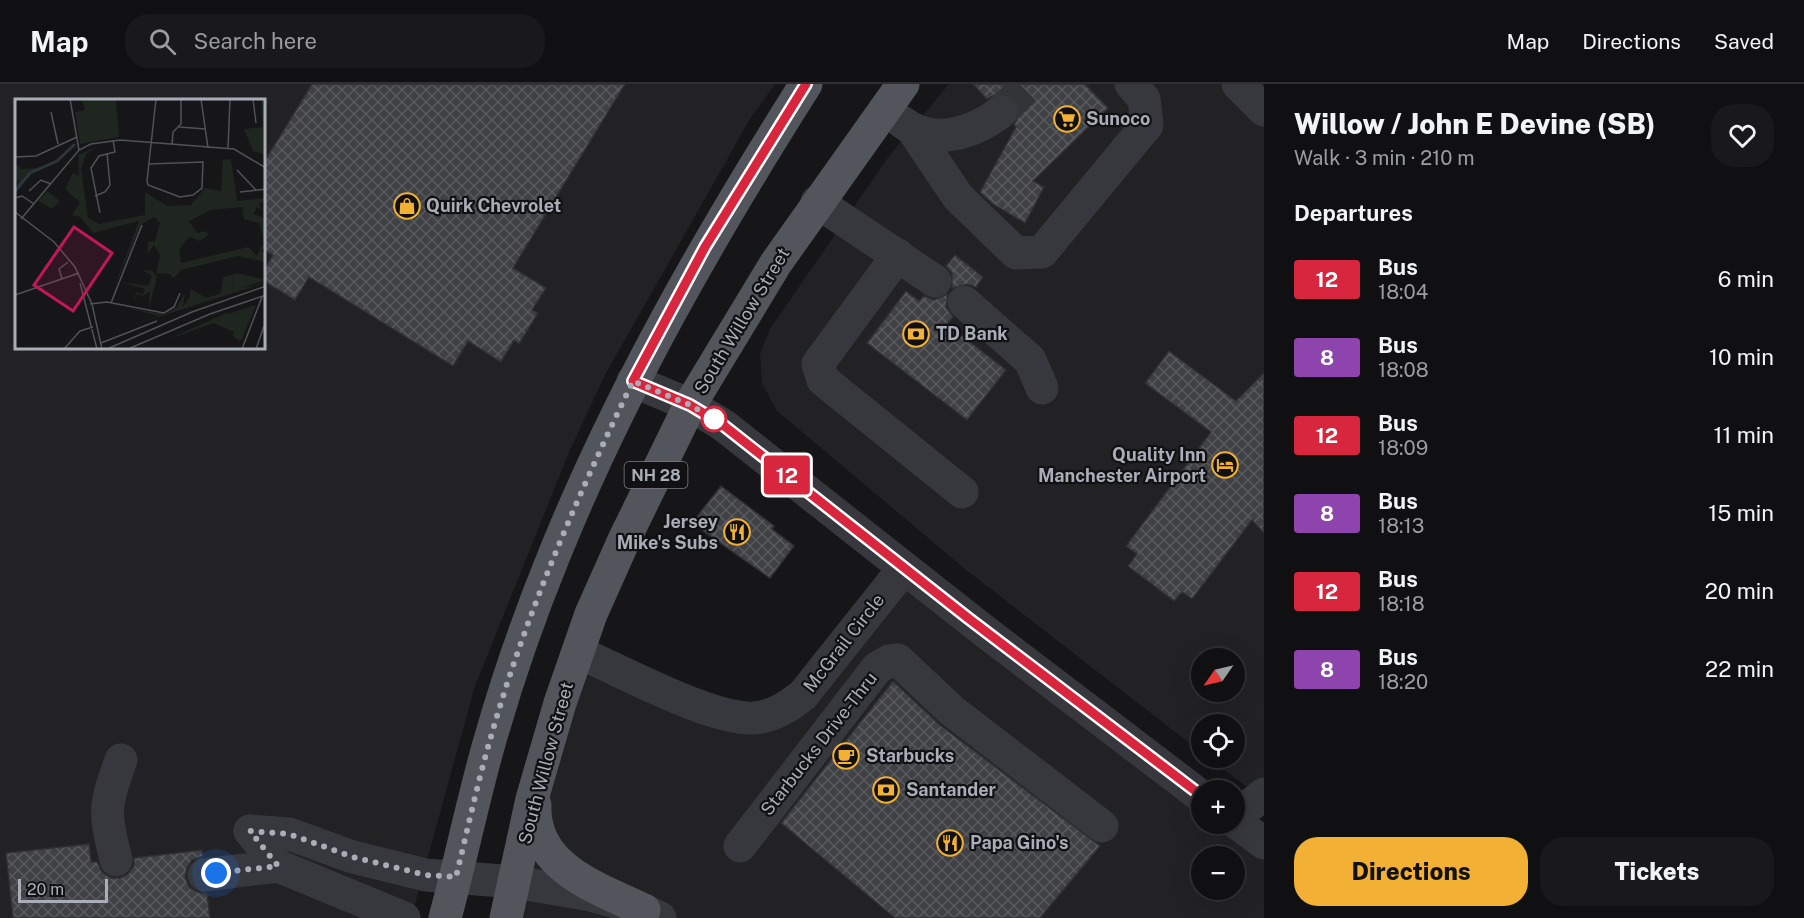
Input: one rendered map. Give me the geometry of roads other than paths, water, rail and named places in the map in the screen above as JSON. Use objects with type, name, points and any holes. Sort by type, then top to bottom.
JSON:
[{"type":"main road","name":"NH 28","points":[[445,918],[490,740],[533,610],[585,482],[633,381],[705,247],[806,84]]},
{"type":"main road","name":"South Willow Street","points":[[506,918],[535,789],[591,614],[624,540],[690,405],[776,263],[893,96]]},
{"type":"main road","points":[[535,789],[534,818],[542,843],[550,854],[575,877],[652,914]]},
{"type":"street","points":[[893,96],[958,197],[1016,253],[1042,252],[1147,125],[1144,99],[1131,84]]},
{"type":"street","points":[[1238,84],[1264,110]]},
{"type":"street","points":[[913,130],[934,135],[958,135],[989,121],[1001,112]]},
{"type":"street","points":[[817,202],[935,281]]},
{"type":"street","points":[[898,255],[818,364],[823,380],[962,492]]},
{"type":"street","points":[[964,302],[1030,360],[1042,388]]},
{"type":"street","points":[[633,381],[690,405],[723,425],[904,568],[1191,788]]},
{"type":"street","name":"McGrail Circle","points":[[578,652],[703,708],[732,717],[753,718],[772,715],[790,706],[803,695],[904,568]]},
{"type":"street","name":"Starbucks Drive-Thru","points":[[740,846],[877,668],[893,660],[898,660],[951,710],[1102,826]]},
{"type":"street","points":[[116,860],[106,817],[106,802],[121,760]]},
{"type":"street","points":[[1245,810],[1264,794]]},
{"type":"street","points":[[1245,828],[1264,843]]},
{"type":"street","points":[[404,918],[278,866],[250,831],[289,834],[353,857],[426,875],[515,882],[591,895],[652,914]]},
{"type":"street","points":[[204,875],[278,866]]},
{"type":"tunnel","points":[[1001,112],[1029,84]]},
{"type":"place","name":"Sunoco","points":[[1067,119]]},
{"type":"place","name":"Quirk Chevrolet","points":[[407,206]]},
{"type":"place","name":"TD Bank","points":[[916,334]]},
{"type":"place","name":"Quality Inn Manchester Airport","points":[[1225,465]]},
{"type":"place","name":"Jersey Mike's Subs","points":[[737,532]]},
{"type":"place","name":"Starbucks","points":[[846,756]]},
{"type":"place","name":"Santander","points":[[886,790]]},
{"type":"place","name":"Papa Gino's","points":[[950,843]]}]
